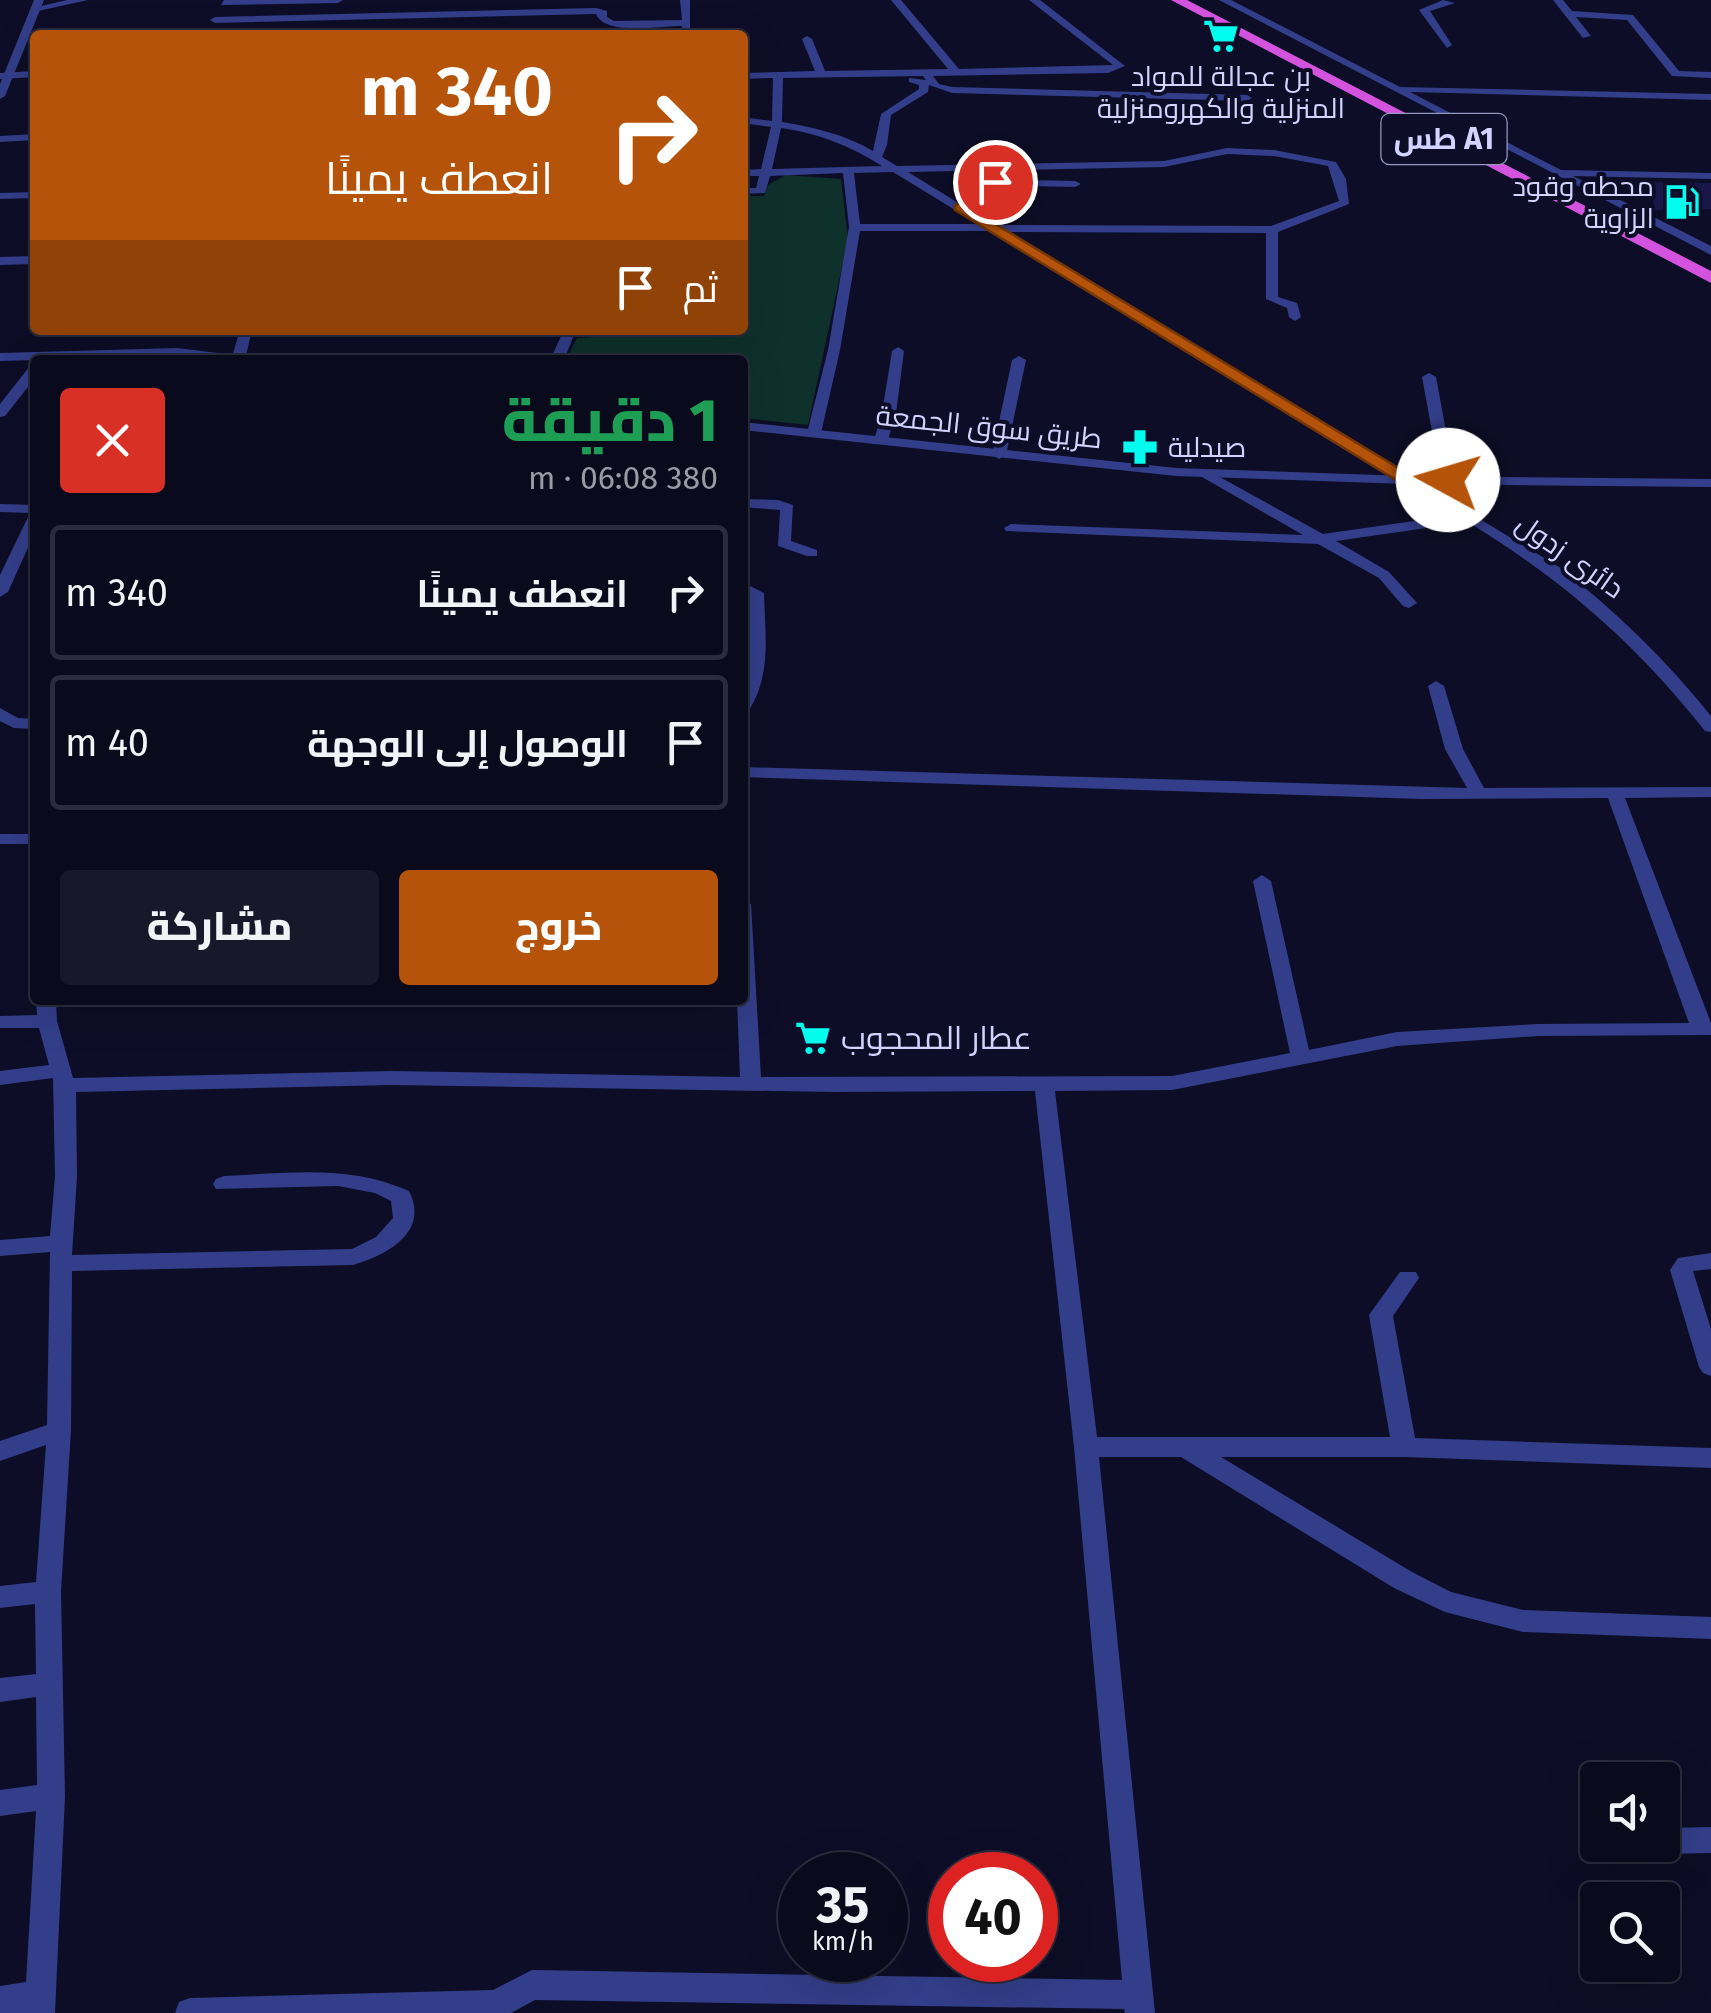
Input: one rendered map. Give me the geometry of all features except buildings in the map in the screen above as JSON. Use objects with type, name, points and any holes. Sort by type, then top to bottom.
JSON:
[{"type":"highway","name":"طس A1","points":[[1177,0],[1711,278]]},
{"type":"highway","name":"طس A1","points":[[1201,0],[1711,264]]},
{"type":"street","points":[[0,96],[5,76],[38,4],[83,0]]},
{"type":"street","points":[[215,30],[215,20],[226,1],[338,0]]},
{"type":"street","points":[[215,20],[596,10],[604,13],[606,22],[617,25],[687,29],[686,0]]},
{"type":"street","points":[[896,0],[954,71]]},
{"type":"street","points":[[748,76],[1111,70],[1120,66],[1034,0]]},
{"type":"street","points":[[1224,0],[1711,251]]},
{"type":"street","points":[[1447,45],[1424,10],[1450,4],[1448,0]]},
{"type":"street","points":[[1558,0],[1586,36]]},
{"type":"street","points":[[1568,14],[1630,17],[1676,74],[1711,75]]},
{"type":"street","points":[[807,40],[821,75]]},
{"type":"street","points":[[926,73],[935,86],[965,91],[1247,98]]},
{"type":"street","points":[[5,76],[30,74]]},
{"type":"street","points":[[748,191],[761,191],[776,123],[778,76]]},
{"type":"street","points":[[876,157],[882,145],[886,114],[924,90],[924,82],[914,80]]},
{"type":"street","points":[[1376,91],[1514,88],[1585,95],[1711,97]]},
{"type":"street","name":"دائرى زدول","points":[[748,121],[838,138],[876,157],[1540,560],[1601,606],[1668,672],[1711,727]]},
{"type":"street","points":[[0,139],[30,138]]},
{"type":"street","points":[[748,173],[1164,164],[1227,151],[1274,153],[1332,164],[1345,202],[1272,230],[855,227]]},
{"type":"street","points":[[814,434],[834,350],[855,227],[848,170]]},
{"type":"street","points":[[1558,172],[1711,176]]},
{"type":"street","points":[[960,208],[982,198],[981,184],[986,182],[1075,184]]},
{"type":"street","points":[[0,196],[30,195]]},
{"type":"street","points":[[1272,230],[1272,301],[1293,306],[1295,316]]},
{"type":"street","points":[[0,261],[30,260]]},
{"type":"street","points":[[881,440],[898,351]]},
{"type":"street","points":[[110,355],[201,355]]},
{"type":"street","points":[[0,357],[30,358]]},
{"type":"street","points":[[999,454],[1019,360]]},
{"type":"street","points":[[0,413],[30,375]]},
{"type":"street","points":[[1429,377],[1448,480]]},
{"type":"street","name":"طريق سوق الجمعة","points":[[748,427],[1207,474],[1711,483]]},
{"type":"street","points":[[1207,474],[1384,575],[1409,603]]},
{"type":"street","points":[[748,503],[788,508],[783,543],[812,553]]},
{"type":"street","points":[[0,508],[30,511]]},
{"type":"street","points":[[1011,528],[1114,536],[1323,539],[1468,518]]},
{"type":"street","points":[[0,592],[30,523]]},
{"type":"street","points":[[748,590],[756,594],[755,681],[748,696]]},
{"type":"street","points":[[1436,686],[1454,749],[1479,795]]},
{"type":"street","points":[[0,714],[14,723],[30,724]]},
{"type":"street","points":[[748,772],[1479,795],[1711,792]]},
{"type":"street","points":[[0,1078],[392,1078],[751,1084],[1172,1082],[1397,1039],[1458,1033],[1706,1029],[1615,794]]},
{"type":"street","points":[[0,839],[30,839]]},
{"type":"street","points":[[1262,881],[1300,1058]]},
{"type":"street","points":[[747,1005],[751,1084]]},
{"type":"street","points":[[0,1022],[47,1011],[62,1077],[66,1176],[59,1430],[48,1591],[52,1796],[40,2004],[0,2000]]},
{"type":"street","points":[[190,2013],[484,2006],[496,2005],[532,1986],[1139,2004],[1086,1447],[1044,1082]]},
{"type":"street","points":[[0,1248],[62,1253],[353,1257],[389,1241],[404,1218],[406,1207],[400,1196],[386,1187],[351,1181],[224,1184]]},
{"type":"street","points":[[1711,1261],[1686,1264],[1681,1270],[1711,1367]]},
{"type":"street","points":[[1404,1447],[1381,1315],[1408,1278]]},
{"type":"street","points":[[0,1450],[59,1430]]},
{"type":"street","points":[[1086,1447],[1404,1447],[1711,1458]]},
{"type":"street","points":[[1188,1449],[1402,1580],[1445,1601],[1523,1621],[1711,1628]]},
{"type":"street","points":[[0,1597],[48,1591]]},
{"type":"street","points":[[0,1690],[51,1684]]},
{"type":"street","points":[[0,1803],[52,1796]]},
{"type":"street","points":[[1680,1841],[1711,1840]]},
{"type":"green space","points":[[786,175],[841,179],[848,239],[808,425],[748,419],[748,355],[568,355],[577,338],[748,335],[748,196],[764,196],[768,185]]},
{"type":"place","name":"بن عجالة للمواد المنزلية والكهرومنزلية","points":[[1221,36]]},
{"type":"place","name":"محطه وقود الزاوية","points":[[1682,202]]},
{"type":"place","name":"صيدلية","points":[[1140,447]]},
{"type":"place","name":"عطار المحجوب","points":[[813,1038]]},
{"type":"route","points":[[995,182],[981,184],[982,198],[960,208],[1407,480],[1448,480]]}]
